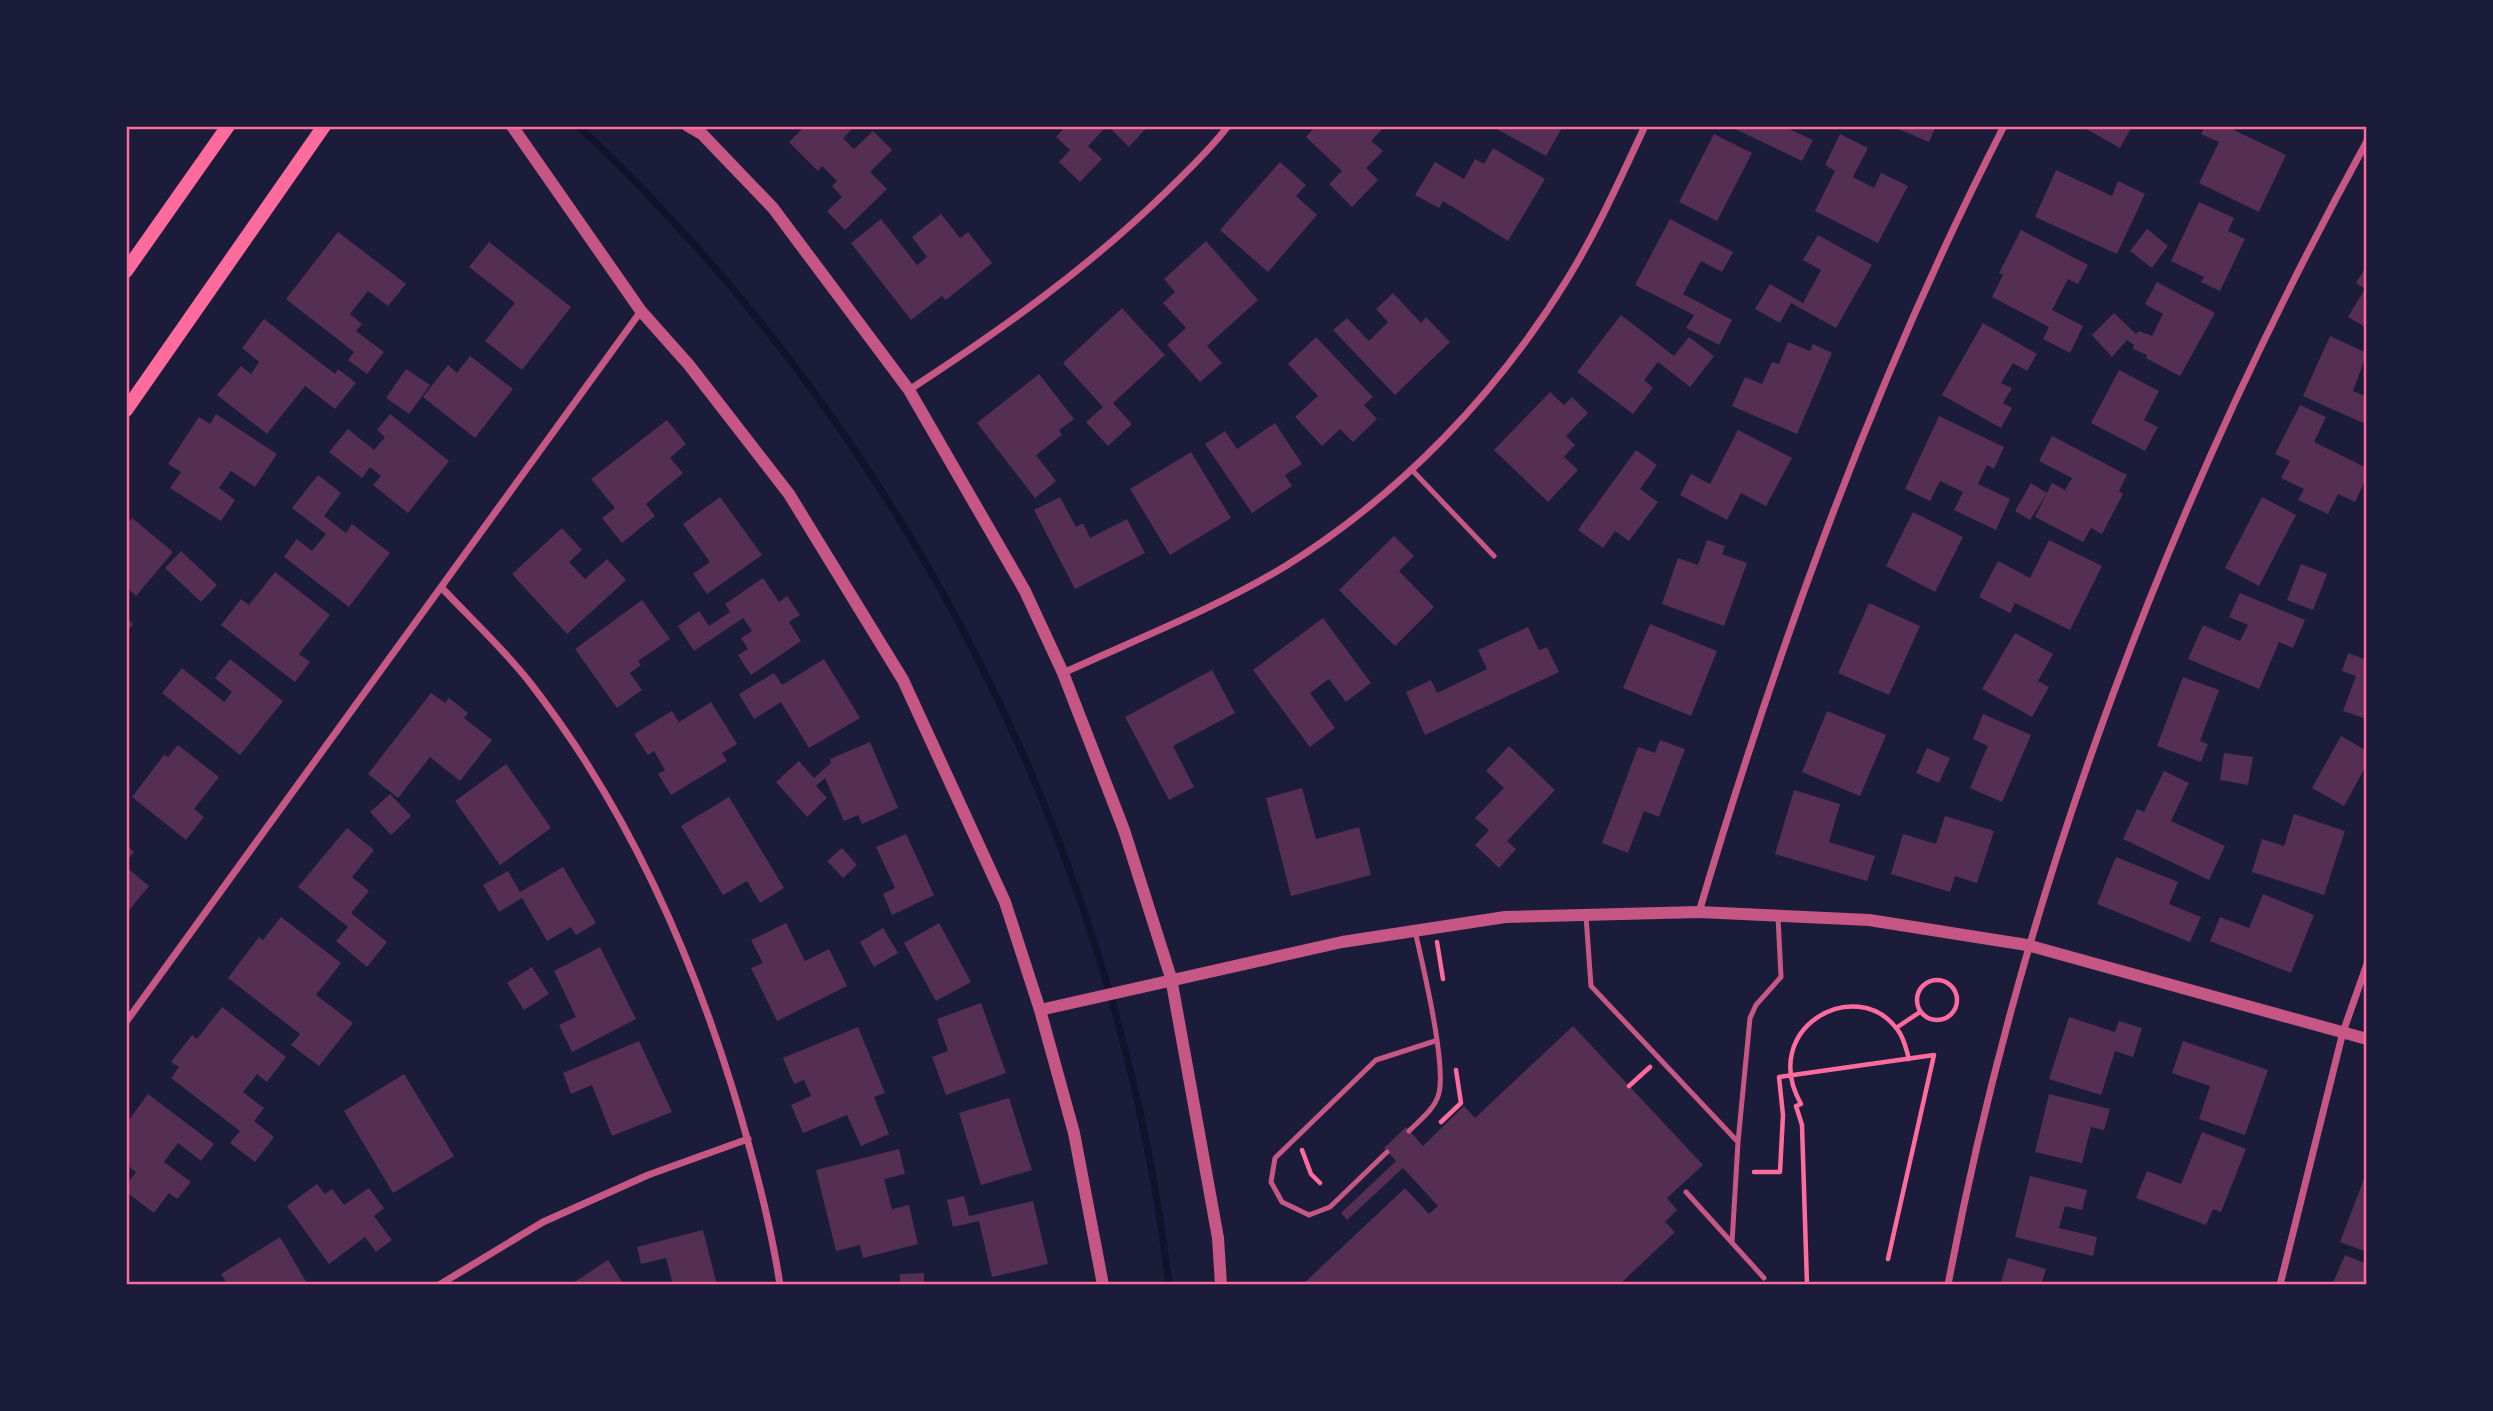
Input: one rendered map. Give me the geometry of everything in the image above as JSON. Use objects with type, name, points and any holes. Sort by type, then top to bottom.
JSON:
[{"type":"main road","points":[[126,271],[228,126]]},
{"type":"main road","points":[[126,410],[324,126]]},
{"type":"street","points":[[512,126],[641,311],[689,365],[789,494],[903,680],[1004,902],[1040,1010],[1074,1133],[1103,1285]]},
{"type":"street","points":[[688,126],[707,130],[773,208],[909,390],[1025,591],[1063,673],[1124,830],[1171,978],[1218,1238],[1221,1285]]},
{"type":"street","points":[[909,390],[1002,329],[1074,274],[1129,228],[1228,126]]},
{"type":"street","points":[[1063,673],[1233,595],[1283,567],[1353,519],[1412,470],[1489,387],[1547,311],[1609,203],[1645,126]]},
{"type":"street","points":[[1699,912],[1744,766],[1819,554],[1939,262],[2004,126]]},
{"type":"street","points":[[1948,1285],[2027,945],[2090,753],[2165,561],[2245,380],[2311,243],[2367,141]]},
{"type":"street","points":[[126,1022],[641,311]]},
{"type":"street","points":[[441,587],[530,682],[586,760],[636,846],[677,932],[715,1032],[748,1139],[780,1285]]},
{"type":"street","points":[[1040,1010],[1171,978],[1342,942],[1505,917],[1699,912],[1869,920],[2027,945],[2367,1040]]},
{"type":"street","points":[[2280,1285],[2343,1032],[2367,964]]},
{"type":"street","points":[[439,1285],[542,1222],[648,1175],[748,1139]]},
{"type":"lane","points":[[1412,470],[1494,556]]},
{"type":"lane","points":[[1732,1243],[1750,1018],[1756,1005],[1781,977],[1778,915]]},
{"type":"lane","points":[[1586,916],[1591,986],[1738,1142]]},
{"type":"lane","points":[[1409,1131],[1428,1113],[1438,1095],[1441,1069],[1415,931]]},
{"type":"lane","points":[[1387,1152],[1329,1208],[1309,1215],[1282,1202],[1271,1182],[1275,1158],[1376,1060],[1435,1041]]},
{"type":"lane","points":[[1686,1192],[1764,1278]]},
{"type":"path","points":[[1941,980],[1953,987],[1958,999],[1950,1016],[1930,1020],[1920,1012],[1916,999],[1927,982],[1941,980]]},
{"type":"path","points":[[1807,1285],[1802,1125],[1796,1106],[1801,1104],[1790,1075],[1793,1043],[1813,1019],[1824,1012],[1850,1008],[1871,1009],[1896,1028],[1909,1059]]},
{"type":"path","points":[[1896,1028],[1920,1012]]},
{"type":"path","points":[[1754,1172],[1780,1172],[1783,1115],[1779,1077],[1934,1055],[1888,1259]]},
{"type":"path","points":[[1629,1086],[1658,1059]]},
{"type":"path","points":[[1303,1151],[1311,1174],[1320,1183]]},
{"type":"building","points":[[805,126],[855,126],[843,138],[854,149],[873,131],[892,150],[870,172],[887,189],[845,230],[827,211],[842,197],[832,186],[837,181],[822,166],[818,171],[789,142]]},
{"type":"building","points":[[1066,126],[1107,126],[1088,146],[1102,159],[1080,182],[1059,162],[1070,150],[1056,137]]},
{"type":"building","points":[[1108,126],[1148,126],[1129,147]]},
{"type":"building","points":[[1316,126],[1385,126],[1371,141],[1383,151],[1366,168],[1378,180],[1352,207],[1329,184],[1342,171],[1306,137]]},
{"type":"building","points":[[1491,126],[1563,126],[1546,156]]},
{"type":"building","points":[[1729,126],[1790,126],[1789,129],[1813,140],[1802,161]]},
{"type":"building","points":[[1892,126],[1936,126],[1929,142]]},
{"type":"building","points":[[2081,126],[2132,126],[2120,148]]},
{"type":"building","points":[[2205,126],[2236,126],[2234,130],[2286,155],[2259,212],[2199,183],[2219,142],[2201,134]]},
{"type":"building","points":[[1714,134],[1752,153],[1717,221],[1679,202]]},
{"type":"building","points":[[1840,134],[1868,148],[1853,177],[1874,188],[1881,173],[1908,186],[1878,243],[1815,211],[1835,171],[1825,165]]},
{"type":"building","points":[[1493,148],[1545,179],[1508,241],[1443,201],[1439,208],[1415,195],[1435,162],[1464,179],[1475,159],[1484,164]]},
{"type":"building","points":[[1280,162],[1306,185],[1296,196],[1317,215],[1268,272],[1220,230]]},
{"type":"building","points":[[2056,170],[2112,196],[2118,181],[2145,194],[2117,254],[2035,217]]},
{"type":"building","points":[[2199,202],[2234,218],[2228,231],[2245,239],[2220,291],[2201,282],[2204,277],[2171,261]]},
{"type":"building","points":[[941,214],[960,238],[968,232],[992,263],[946,300],[942,296],[911,320],[851,243],[881,219],[917,265],[927,257],[912,237]]},
{"type":"building","points":[[1670,219],[1733,252],[1722,272],[1701,261],[1683,294],[1732,320],[1719,345],[1686,328],[1694,315],[1635,285]]},
{"type":"building","points":[[2147,229],[2168,246],[2152,268],[2130,251]]},
{"type":"building","points":[[2021,230],[2088,265],[2078,284],[2068,279],[2052,310],[2083,326],[2070,353],[2043,339],[2049,327],[1992,297],[2003,275],[1999,273]]},
{"type":"building","points":[[338,232],[406,284],[388,306],[368,291],[350,314],[362,324],[356,331],[384,352],[367,374],[348,360],[354,352],[286,299]]},
{"type":"building","points":[[1818,235],[1872,265],[1836,328],[1791,303],[1780,323],[1755,309],[1770,284],[1803,303],[1821,270],[1803,260]]},
{"type":"building","points":[[1206,241],[1258,300],[1207,346],[1222,363],[1200,382],[1167,345],[1186,328],[1163,303],[1175,292],[1164,279]]},
{"type":"building","points":[[489,242],[571,307],[522,370],[485,341],[515,303],[469,267]]},
{"type":"building","points":[[2367,265],[2367,328],[2348,317],[2365,289],[2356,283]]},
{"type":"building","points":[[2157,282],[2215,313],[2180,376],[2146,358],[2147,355],[2133,349],[2134,345],[2127,340],[2112,357],[2092,335],[2114,313],[2136,334],[2139,331],[2152,336],[2163,314],[2145,304]]},
{"type":"building","points":[[1393,293],[1421,323],[1426,317],[1450,342],[1395,395],[1333,330],[1347,318],[1369,341],[1388,322],[1376,309]]},
{"type":"building","points":[[1122,308],[1165,355],[1113,403],[1132,424],[1108,446],[1086,422],[1103,407],[1063,363]]},
{"type":"building","points":[[1621,315],[1674,356],[1689,337],[1714,356],[1690,387],[1658,362],[1644,380],[1653,388],[1633,414],[1577,372]]},
{"type":"building","points":[[264,319],[335,374],[338,369],[356,383],[335,409],[305,386],[267,434],[217,395],[241,366],[251,374],[259,362],[242,348]]},
{"type":"building","points":[[1983,323],[2037,354],[2027,371],[2013,363],[2001,383],[2012,388],[2003,403],[2012,408],[2001,428],[1942,395]]},
{"type":"building","points":[[2330,336],[2367,353],[2353,391],[2367,397],[2367,414],[2363,423],[2303,396]]},
{"type":"building","points":[[1316,337],[1373,397],[1364,405],[1377,419],[1353,442],[1340,429],[1322,446],[1295,417],[1318,396],[1288,364]]},
{"type":"building","points":[[1788,342],[1810,351],[1813,344],[1832,353],[1797,434],[1732,406],[1745,377],[1762,384],[1772,362],[1779,364]]},
{"type":"building","points":[[470,356],[513,389],[475,438],[423,397],[448,365],[457,373]]},
{"type":"building","points":[[406,369],[430,385],[409,414],[386,398]]},
{"type":"building","points":[[2119,370],[2159,391],[2144,420],[2158,427],[2145,451],[2091,423]]},
{"type":"building","points":[[1039,374],[1074,419],[1059,430],[1062,435],[1036,455],[1056,481],[1035,498],[977,423]]},
{"type":"building","points":[[1550,392],[1564,405],[1572,397],[1588,413],[1566,436],[1575,445],[1564,457],[1578,470],[1548,502],[1494,450]]},
{"type":"building","points":[[2300,405],[2326,417],[2314,442],[2367,468],[2367,477],[2355,502],[2338,494],[2328,514],[2298,500],[2304,489],[2281,478],[2290,461],[2275,454]]},
{"type":"building","points":[[216,414],[277,454],[255,487],[231,471],[219,488],[235,500],[221,521],[170,488],[181,472],[168,464],[199,417],[210,424]]},
{"type":"building","points":[[390,414],[449,461],[408,513],[373,485],[381,476],[370,467],[362,478],[329,452],[348,429],[374,450],[385,437],[377,430]]},
{"type":"building","points":[[1939,416],[2004,447],[1994,469],[1987,465],[1978,484],[2010,499],[1996,530],[1954,510],[1963,492],[1940,481],[1930,501],[1905,489]]},
{"type":"building","points":[[667,420],[686,444],[670,458],[683,473],[646,504],[655,516],[622,543],[602,518],[615,508],[591,479]]},
{"type":"building","points":[[1275,423],[1302,464],[1285,475],[1292,486],[1252,513],[1205,444],[1225,431],[1237,449]]},
{"type":"building","points":[[1738,430],[1792,458],[1766,506],[1741,493],[1727,520],[1680,495],[1691,474],[1710,484]]},
{"type":"building","points":[[2052,436],[2127,475],[2119,491],[2123,494],[2102,534],[2091,528],[2083,542],[2035,517],[2052,483],[2065,490],[2072,478],[2039,461]]},
{"type":"building","points":[[1636,450],[1657,465],[1640,489],[1658,502],[1629,541],[1615,531],[1603,548],[1578,530]]},
{"type":"building","points":[[1191,452],[1231,518],[1170,555],[1130,489]]},
{"type":"building","points":[[318,475],[341,493],[324,516],[346,533],[352,524],[390,553],[349,607],[284,557],[297,539],[312,551],[326,534],[292,508]]},
{"type":"building","points":[[2031,483],[2047,493],[2030,520],[2015,511]]},
{"type":"building","points":[[720,497],[762,555],[707,594],[693,574],[710,562],[683,524]]},
{"type":"building","points":[[1060,497],[1076,527],[1083,523],[1090,538],[1127,519],[1145,553],[1075,589],[1034,510]]},
{"type":"building","points":[[2262,497],[2296,515],[2259,586],[2225,568]]},
{"type":"building","points":[[1913,512],[1963,537],[1935,592],[1886,566]]},
{"type":"building","points":[[132,518],[173,552],[136,596],[126,587],[126,525]]},
{"type":"building","points":[[562,528],[582,550],[569,562],[585,579],[607,559],[626,580],[567,634],[512,574]]},
{"type":"building","points":[[1394,536],[1414,556],[1399,571],[1434,607],[1395,646],[1339,590]]},
{"type":"building","points":[[1707,540],[1725,546],[1722,554],[1747,563],[1724,626],[1662,604],[1678,558],[1698,565]]},
{"type":"building","points":[[2049,540],[2102,566],[2070,630],[2015,603],[2010,613],[1979,597],[1998,561],[2030,578]]},
{"type":"building","points":[[181,551],[217,585],[201,602],[165,568]]},
{"type":"building","points":[[2301,564],[2327,574],[2313,610],[2287,600]]},
{"type":"building","points":[[275,572],[330,615],[299,654],[310,662],[295,682],[221,625],[241,599],[249,605]]},
{"type":"building","points":[[763,578],[779,602],[787,596],[800,615],[789,622],[801,641],[751,675],[738,655],[748,649],[741,638],[752,631],[743,618],[694,651],[678,626],[699,611],[709,626],[730,612],[725,604]]},
{"type":"building","points":[[2240,593],[2305,620],[2293,648],[2279,642],[2259,689],[2188,659],[2203,625],[2240,641],[2248,625],[2229,617]]},
{"type":"building","points":[[642,600],[670,639],[638,661],[641,665],[630,673],[642,690],[617,708],[575,649]]},
{"type":"building","points":[[1869,603],[1920,626],[1889,695],[1838,673]]},
{"type":"building","points":[[126,618],[133,624],[126,632]]},
{"type":"building","points":[[1323,618],[1371,683],[1346,702],[1329,679],[1310,693],[1335,728],[1310,747],[1253,670]]},
{"type":"building","points":[[1650,624],[1717,651],[1691,716],[1623,688]]},
{"type":"building","points":[[1528,627],[1539,650],[1547,647],[1559,672],[1425,735],[1406,692],[1431,680],[1437,693],[1487,669],[1478,650]]},
{"type":"building","points":[[2015,633],[2053,654],[2038,681],[2049,687],[2032,717],[1982,689]]},
{"type":"building","points":[[2348,653],[2367,660],[2367,719],[2343,711],[2356,676],[2342,671]]},
{"type":"building","points":[[230,659],[283,701],[240,755],[162,693],[182,668],[224,702],[232,692],[215,678]]},
{"type":"building","points":[[824,659],[860,718],[809,748],[781,702],[754,719],[739,694],[774,673],[782,685]]},
{"type":"building","points":[[1212,670],[1235,713],[1173,746],[1194,787],[1169,800],[1125,717]]},
{"type":"building","points":[[2183,677],[2219,690],[2200,741],[2208,744],[2201,762],[2157,746]]},
{"type":"building","points":[[431,693],[445,703],[449,698],[468,713],[464,718],[492,740],[460,781],[430,757],[398,798],[368,774]]},
{"type":"building","points":[[711,702],[737,744],[722,753],[727,761],[671,795],[658,774],[665,770],[654,751],[648,755],[634,734],[672,711],[679,722]]},
{"type":"building","points":[[1827,711],[1886,735],[1860,796],[1802,772]]},
{"type":"building","points":[[1983,714],[2031,735],[2002,802],[1970,788],[1988,746],[1973,739]]},
{"type":"building","points":[[2341,736],[2367,751],[2367,764],[2344,806],[2312,788]]},
{"type":"building","points":[[1660,740],[1685,749],[1659,817],[1644,811],[1628,853],[1602,843],[1638,747],[1655,753]]},
{"type":"building","points":[[870,742],[898,808],[862,824],[858,815],[844,821],[825,778],[816,786],[827,798],[807,817],[776,782],[799,761],[814,778],[831,763],[830,759]]},
{"type":"building","points":[[178,745],[219,777],[194,809],[204,817],[186,840],[132,797],[164,755],[168,757]]},
{"type":"building","points":[[1509,746],[1555,790],[1507,841],[1516,849],[1499,868],[1475,845],[1489,830],[1475,818],[1504,788],[1486,771]]},
{"type":"building","points":[[1927,748],[1950,758],[1939,783],[1916,773]]},
{"type":"building","points":[[2224,753],[2253,757],[2248,785],[2220,780]]},
{"type":"building","points":[[506,764],[551,828],[500,865],[455,801]]},
{"type":"building","points":[[2164,771],[2189,783],[2171,821],[2225,846],[2209,880],[2123,839],[2137,809],[2144,812]]},
{"type":"building","points":[[1302,788],[1316,839],[1359,827],[1371,875],[1291,896],[1266,798]]},
{"type":"building","points":[[1794,790],[1840,804],[1829,842],[1875,856],[1867,881],[1775,854]]},
{"type":"building","points":[[390,794],[411,816],[391,835],[370,812]]},
{"type":"building","points":[[729,797],[784,888],[760,903],[747,881],[723,895],[681,826]]},
{"type":"building","points":[[2294,814],[2345,831],[2324,895],[2252,872],[2262,839],[2284,846]]},
{"type":"building","points":[[1945,816],[1994,831],[1977,883],[1955,876],[1950,892],[1891,874],[1903,834],[1936,844]]},
{"type":"building","points":[[347,828],[374,850],[352,877],[369,891],[351,913],[387,942],[367,967],[336,941],[348,927],[298,887]]},
{"type":"building","points":[[906,834],[934,895],[892,915],[883,894],[895,888],[876,847]]},
{"type":"building","points":[[126,845],[134,852],[126,862]]},
{"type":"building","points":[[842,848],[857,865],[843,878],[827,861]]},
{"type":"building","points":[[2116,857],[2178,882],[2169,904],[2201,917],[2190,942],[2097,904]]},
{"type":"building","points":[[126,867],[149,886],[126,914]]},
{"type":"building","points":[[563,867],[596,923],[576,935],[571,927],[547,941],[522,898],[499,912],[483,885],[508,871],[520,892]]},
{"type":"building","points":[[2263,894],[2314,915],[2291,973],[2210,941],[2220,917],[2249,928]]},
{"type":"building","points":[[281,917],[341,963],[316,995],[353,1023],[319,1066],[291,1045],[300,1034],[228,978],[259,937],[263,940]]},
{"type":"building","points":[[786,923],[805,961],[829,949],[847,986],[777,1021],[751,968],[763,963],[751,940]]},
{"type":"building","points":[[939,923],[971,982],[936,1001],[904,943]]},
{"type":"building","points":[[883,928],[898,953],[874,967],[860,942]]},
{"type":"building","points":[[600,947],[636,1019],[572,1052],[559,1025],[576,1017],[554,971]]},
{"type":"building","points":[[532,967],[549,994],[524,1010],[507,983]]},
{"type":"building","points":[[981,1003],[1006,1073],[946,1095],[932,1057],[948,1051],[937,1019]]},
{"type":"building","points":[[222,1007],[286,1057],[267,1082],[257,1074],[243,1092],[264,1108],[254,1121],[274,1137],[255,1162],[230,1143],[240,1131],[171,1078],[179,1067],[171,1062],[192,1035],[197,1039]]},
{"type":"building","points":[[2069,1017],[2115,1032],[2119,1021],[2142,1028],[2133,1057],[2115,1051],[2101,1095],[2049,1079]]},
{"type":"building","points":[[1573,1026],[1703,1165],[1667,1198],[1677,1210],[1665,1222],[1675,1232],[1619,1285],[1302,1285],[1405,1188],[1429,1214],[1438,1206],[1403,1168],[1347,1220],[1341,1213],[1396,1161],[1384,1148],[1406,1127],[1423,1146],[1464,1106],[1475,1118]]},
{"type":"building","points":[[858,1027],[885,1093],[874,1097],[889,1134],[861,1146],[847,1115],[803,1133],[791,1105],[811,1096],[804,1080],[794,1084],[783,1058]]},
{"type":"building","points":[[639,1041],[672,1112],[612,1136],[592,1085],[571,1094],[563,1073]]},
{"type":"building","points":[[2183,1041],[2268,1070],[2245,1135],[2199,1119],[2210,1086],[2172,1073]]},
{"type":"building","points":[[404,1074],[454,1156],[393,1193],[344,1111]]},
{"type":"building","points":[[148,1094],[214,1144],[201,1161],[178,1143],[164,1162],[191,1182],[177,1199],[169,1193],[154,1213],[126,1192],[126,1185],[136,1172],[126,1165],[126,1124]]},
{"type":"building","points":[[2049,1094],[2110,1109],[2104,1130],[2091,1127],[2082,1163],[2035,1152]]},
{"type":"building","points":[[1009,1098],[1032,1170],[981,1185],[959,1113]]},
{"type":"building","points":[[2202,1132],[2246,1149],[2221,1212],[2213,1209],[2206,1225],[2136,1198],[2147,1171],[2181,1184]]},
{"type":"building","points":[[899,1149],[905,1174],[884,1179],[892,1209],[909,1205],[918,1244],[863,1258],[860,1245],[836,1251],[816,1170]]},
{"type":"building","points":[[2030,1176],[2087,1190],[2082,1210],[2065,1206],[2059,1228],[2097,1237],[2093,1256],[2015,1237]]},
{"type":"building","points":[[2364,1179],[2367,1180],[2367,1252],[2340,1242]]},
{"type":"building","points":[[317,1184],[325,1194],[332,1189],[344,1205],[369,1188],[384,1208],[374,1216],[392,1240],[376,1252],[365,1237],[329,1264],[287,1206]]},
{"type":"building","points":[[964,1196],[969,1216],[1033,1201],[1048,1264],[992,1277],[979,1221],[953,1227],[947,1200]]},
{"type":"building","points":[[703,1230],[717,1285],[673,1285],[666,1258],[641,1264],[637,1247]]},
{"type":"building","points":[[280,1237],[308,1285],[228,1285],[221,1274]]},
{"type":"building","points":[[2345,1255],[2367,1264],[2367,1285],[2332,1285]]},
{"type":"building","points":[[2008,1258],[2046,1269],[2041,1285],[2000,1285]]},
{"type":"building","points":[[608,1260],[624,1285],[570,1285]]},
{"type":"building","points":[[924,1273],[924,1285],[900,1285],[900,1274]]},
{"type":"waterway","points":[[578,126],[694,244],[799,372],[893,509],[975,654],[1044,805],[1100,961],[1142,1122],[1169,1285]]}]
